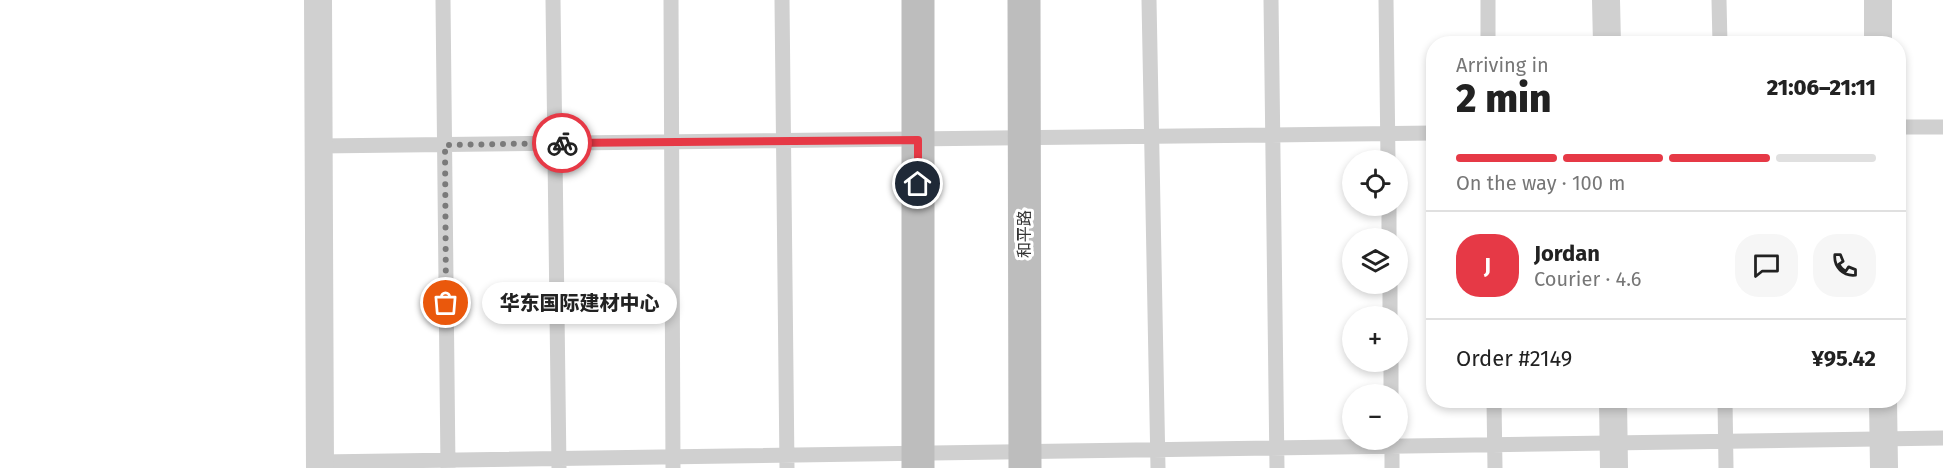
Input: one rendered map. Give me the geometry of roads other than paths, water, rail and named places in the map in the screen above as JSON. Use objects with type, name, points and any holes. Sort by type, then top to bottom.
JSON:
[{"type":"main road","points":[[918,0],[918,460]]},
{"type":"main road","name":"和平路","points":[[1024,0],[1025,460]]},
{"type":"street","points":[[318,0],[320,465]]},
{"type":"street","points":[[1606,0],[1607,36]]},
{"type":"street","points":[[1878,0],[1878,36]]},
{"type":"street","points":[[1613,408],[1614,455]]},
{"type":"street","points":[[1883,408],[1884,468]]},
{"type":"lane","points":[[443,0],[448,464]]},
{"type":"lane","points":[[553,0],[559,463]]},
{"type":"lane","points":[[670,0],[673,462]]},
{"type":"lane","points":[[782,0],[787,461]]},
{"type":"lane","points":[[1149,0],[1158,468]]},
{"type":"lane","points":[[1271,0],[1277,468]]},
{"type":"lane","points":[[1386,0],[1388,150]]},
{"type":"lane","points":[[1488,0],[1488,36]]},
{"type":"lane","points":[[1719,0],[1720,36]]},
{"type":"lane","points":[[1906,127],[1943,127]]},
{"type":"lane","points":[[319,146],[1426,133]]},
{"type":"lane","points":[[1494,408],[1495,468]]},
{"type":"lane","points":[[1725,408],[1726,468]]},
{"type":"lane","points":[[1408,443],[1494,444],[1614,455],[1726,441],[1943,438]]},
{"type":"lane","points":[[320,465],[1025,460],[1158,450],[1342,445]]},
{"type":"lane","points":[[1392,450],[1392,468]]},
{"type":"place","name":"华东国际建材中心","points":[[446,303]]}]
